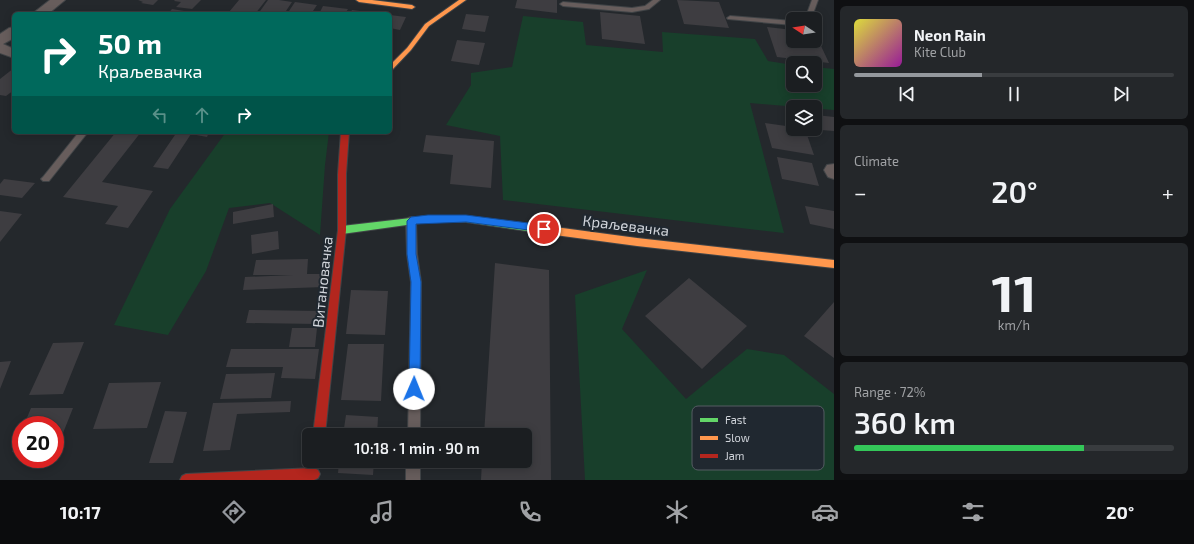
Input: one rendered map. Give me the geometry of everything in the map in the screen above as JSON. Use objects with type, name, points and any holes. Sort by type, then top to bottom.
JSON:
[{"type":"street","points":[[42,12],[58,0]]},
{"type":"street","points":[[358,0],[412,7]]},
{"type":"street","points":[[392,67],[427,25],[463,0]]},
{"type":"street","points":[[0,41],[12,32]]},
{"type":"street","points":[[0,48],[12,53]]},
{"type":"street","name":"Витановачка","points":[[320,428],[342,230],[342,174],[345,134]]},
{"type":"street","name":"Краљевачка","points":[[342,230],[428,219],[466,219],[637,242],[834,264]]},
{"type":"street","points":[[186,480],[314,474]]},
{"type":"lane","points":[[562,4],[632,10],[647,8],[657,0]]},
{"type":"lane","points":[[811,12],[815,0]]},
{"type":"lane","points":[[730,18],[786,22]]},
{"type":"lane","points":[[46,179],[82,134]]},
{"type":"lane","points":[[411,221],[412,254],[416,282],[414,428]]},
{"type":"lane","points":[[413,468],[413,480]]},
{"type":"green space","points":[[523,16],[583,22],[586,45],[663,52],[662,32],[755,39],[768,61],[786,64],[786,92],[822,92],[822,68],[834,69],[834,110],[822,109],[822,100],[786,100],[786,106],[750,103],[784,233],[503,200],[500,136],[446,125],[471,85],[471,73],[512,67]]},
{"type":"green space","points":[[225,134],[329,134],[320,235],[270,203],[229,208],[206,271],[168,335],[114,325],[170,209]]},
{"type":"green space","points":[[647,270],[622,329],[686,399],[747,349],[784,355],[834,394],[834,480],[585,480],[575,295]]},
{"type":"building","points":[[138,0],[158,0],[153,5],[141,3],[143,2]]},
{"type":"building","points":[[201,0],[192,9],[176,7],[181,2],[174,1]]},
{"type":"building","points":[[239,0],[266,0],[257,12],[229,12]]},
{"type":"building","points":[[268,0],[292,2],[285,12],[259,12]]},
{"type":"building","points":[[517,0],[557,0],[557,13],[515,8]]},
{"type":"building","points":[[677,0],[719,2],[729,28],[684,24]]},
{"type":"building","points":[[295,2],[317,5],[312,12],[288,12]]},
{"type":"building","points":[[323,6],[348,9],[346,12],[320,12]]},
{"type":"building","points":[[172,9],[190,12],[170,12]]},
{"type":"building","points":[[352,10],[367,12],[351,12]]},
{"type":"building","points":[[600,12],[640,16],[645,44],[602,39]]},
{"type":"building","points":[[466,14],[489,16],[485,32],[462,29]]},
{"type":"building","points":[[392,15],[406,17],[400,30],[392,28]]},
{"type":"building","points":[[767,27],[786,29],[786,48],[822,48],[829,63],[822,62],[822,56],[786,56],[786,58],[777,57]]},
{"type":"building","points":[[457,40],[485,43],[479,65],[451,61]]},
{"type":"building","points":[[12,70],[12,92],[6,96],[0,95],[0,79]]},
{"type":"building","points":[[822,116],[834,117],[834,131],[822,130]]},
{"type":"building","points":[[765,123],[786,126],[786,136],[807,136],[814,155],[772,148]]},
{"type":"building","points":[[114,134],[139,134],[102,182],[153,191],[128,228],[105,224],[118,206],[63,197]]},
{"type":"building","points":[[176,134],[191,134],[168,169],[153,167]]},
{"type":"building","points":[[191,134],[208,134],[207,137]]},
{"type":"building","points":[[426,135],[494,141],[491,188],[450,184],[453,155],[423,152]]},
{"type":"building","points":[[777,157],[812,163],[819,186],[782,179]]},
{"type":"building","points":[[4,179],[35,183],[22,198],[0,195],[0,184]]},
{"type":"building","points":[[273,204],[274,217],[233,224],[233,212]]},
{"type":"building","points":[[805,206],[834,211],[834,229],[810,224]]},
{"type":"building","points":[[0,211],[22,214],[0,242]]},
{"type":"building","points":[[278,231],[279,249],[252,254],[251,235]]},
{"type":"building","points":[[308,259],[307,274],[325,274],[324,287],[243,290],[245,277],[293,275],[253,275],[256,260]]},
{"type":"building","points":[[495,263],[549,270],[551,480],[481,480],[482,468],[532,468],[532,428],[484,428]]},
{"type":"building","points":[[689,278],[747,326],[702,369],[645,316]]},
{"type":"building","points":[[351,290],[388,291],[385,335],[346,334]]},
{"type":"building","points":[[834,302],[834,358],[804,336]]},
{"type":"building","points":[[249,310],[319,311],[317,324],[246,323]]},
{"type":"building","points":[[292,328],[317,328],[315,347],[289,347]]},
{"type":"building","points":[[84,342],[63,394],[29,395],[53,343]]},
{"type":"building","points":[[348,344],[384,344],[381,401],[341,400]]},
{"type":"building","points":[[231,349],[319,349],[315,379],[281,378],[283,367],[226,367]]},
{"type":"building","points":[[11,361],[0,389],[0,362]]},
{"type":"building","points":[[275,373],[271,398],[220,399],[226,374]]},
{"type":"building","points":[[161,382],[147,428],[93,429],[109,383]]},
{"type":"building","points":[[291,401],[290,412],[237,414],[230,450],[203,451],[213,403]]},
{"type":"building","points":[[31,408],[73,408],[64,430],[64,416],[28,416]]},
{"type":"building","points":[[165,411],[187,412],[173,463],[149,463]]},
{"type":"building","points":[[346,415],[378,417],[377,428],[344,428]]},
{"type":"building","points":[[338,468],[374,468],[373,475],[338,473]]},
{"type":"traffic: fast","points":[[342,230],[428,219],[466,219],[555,231]]},
{"type":"traffic: slow","points":[[359,0],[412,7]]},
{"type":"traffic: slow","points":[[392,67],[409,49],[427,25],[463,0]]},
{"type":"traffic: slow","points":[[555,231],[637,242],[834,264]]},
{"type":"traffic: jam","points":[[320,428],[342,230],[342,174],[345,134]]},
{"type":"traffic: jam","points":[[186,480],[314,474]]},
{"type":"route","points":[[414,389],[416,273],[411,245],[411,221],[428,219],[466,219],[544,229]]}]
